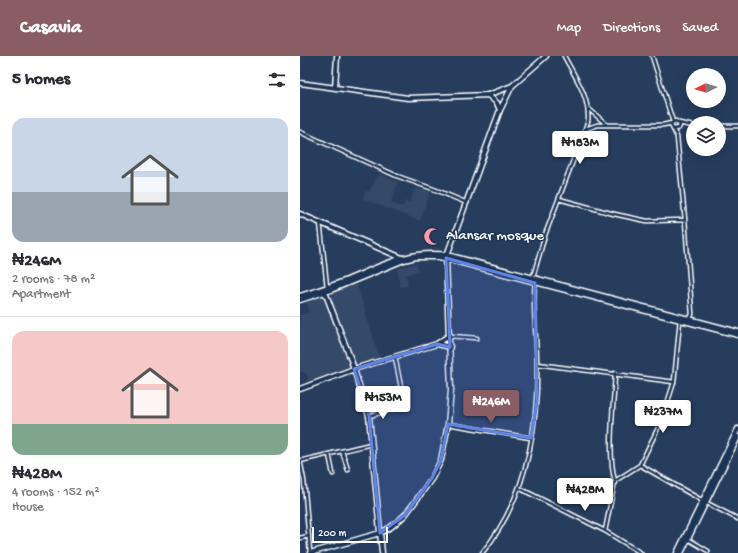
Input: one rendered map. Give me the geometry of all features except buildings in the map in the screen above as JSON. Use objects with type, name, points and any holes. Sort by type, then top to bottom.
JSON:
[{"type":"street","points":[[335,88],[337,56]]},
{"type":"street","points":[[300,83],[408,98],[488,95],[512,86],[546,56]]},
{"type":"street","points":[[533,278],[545,235],[586,129],[589,109],[586,97],[564,56]]},
{"type":"street","points":[[652,56],[675,122],[686,220],[692,314],[690,319]]},
{"type":"street","points":[[371,444],[300,460],[304,481],[310,553],[324,551],[380,533],[391,527],[405,515],[432,478],[441,460],[448,424],[451,390],[447,257],[500,110],[512,86]]},
{"type":"street","points":[[488,95],[497,103],[500,110]]},
{"type":"street","points":[[589,109],[606,125]]},
{"type":"street","points":[[586,129],[592,126],[663,125],[675,122],[686,126]]},
{"type":"street","points":[[675,122],[675,128]]},
{"type":"street","points":[[663,125],[675,128],[686,126]]},
{"type":"street","points":[[726,126],[738,126]]},
{"type":"street","points":[[300,132],[397,176],[467,203]]},
{"type":"street","points":[[559,199],[614,214],[647,221],[686,220]]},
{"type":"street","points":[[300,214],[402,258]]},
{"type":"street","points":[[320,222],[327,287]]},
{"type":"street","points":[[300,296],[402,258],[424,253],[447,257],[533,278],[738,332]]},
{"type":"street","points":[[300,300],[416,257],[447,257],[535,283],[738,335]]},
{"type":"street","points":[[482,553],[505,523],[519,488],[531,438],[537,402],[535,283]]},
{"type":"street","points":[[324,292],[354,369],[369,416],[382,553]]},
{"type":"street","points":[[615,481],[640,465],[662,420],[674,382],[680,320]]},
{"type":"street","points":[[300,388],[354,369],[438,344],[450,335],[477,338]]},
{"type":"street","points":[[438,344],[450,347]]},
{"type":"street","points":[[387,395],[401,387],[394,357]]},
{"type":"street","points":[[537,364],[615,373],[674,382]]},
{"type":"street","points":[[605,531],[615,481],[612,474],[612,449],[615,373]]},
{"type":"street","points":[[369,416],[393,409]]},
{"type":"street","points":[[448,424],[531,438]]},
{"type":"street","points":[[681,553],[738,429]]},
{"type":"street","points":[[677,553],[738,437]]},
{"type":"street","points":[[342,451],[348,470]]},
{"type":"street","points":[[329,454],[333,474]]},
{"type":"street","points":[[640,465],[704,502],[738,518]]},
{"type":"street","points":[[519,488],[605,531],[642,553]]},
{"type":"street","points":[[300,538],[309,536]]},
{"type":"street","points":[[688,540],[708,551]]},
{"type":"highlighted area","points":[[446,258],[535,283],[537,402],[531,438],[448,424],[441,460],[432,478],[405,515],[380,533],[369,416],[354,369],[437,344],[450,347]]},
{"type":"shaded area","points":[[379,174],[398,182],[391,203],[403,207],[405,201],[410,202],[415,187],[430,192],[420,221],[363,199],[365,191],[369,192]]},
{"type":"shaded area","points":[[417,263],[418,271],[406,275],[408,286],[400,287],[397,269]]},
{"type":"shaded area","points":[[357,284],[380,360],[309,383],[307,374],[300,371],[300,315],[309,312],[306,300]]},
{"type":"place","name":"Alansar mosque","points":[[433,236]]}]
